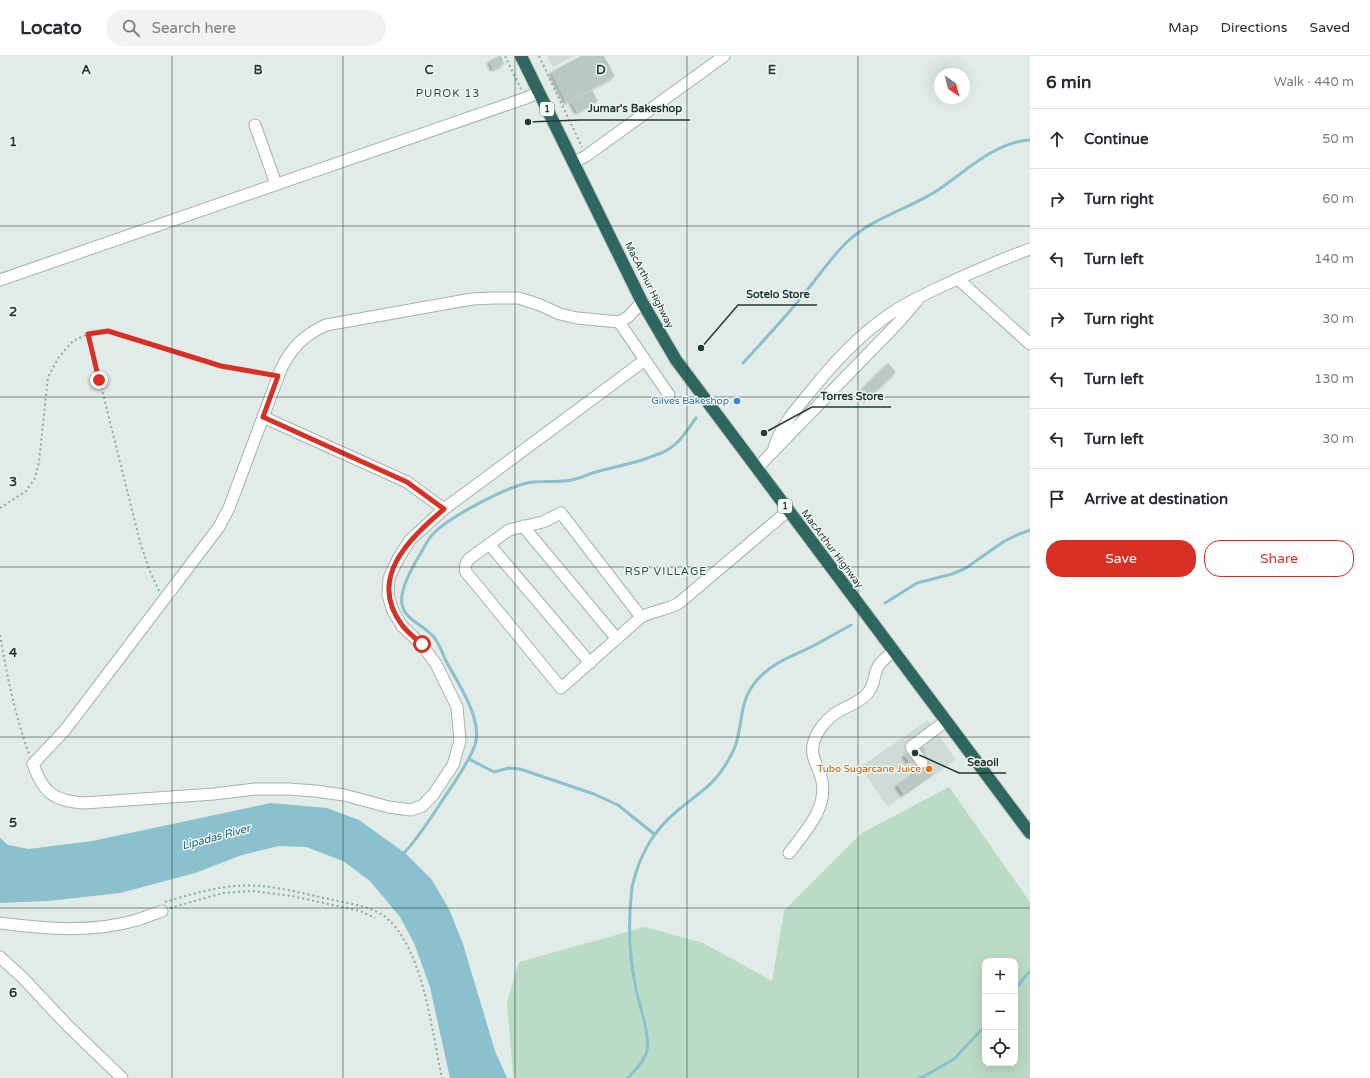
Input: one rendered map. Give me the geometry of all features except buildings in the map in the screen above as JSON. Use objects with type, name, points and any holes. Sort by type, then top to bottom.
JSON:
[{"type":"highway","name":"MacArthur Highway","points":[[521,56],[642,302],[676,360],[1030,833]]},
{"type":"street","points":[[574,163],[586,156],[724,56]]},
{"type":"street","points":[[0,280],[526,98],[538,92]]},
{"type":"street","points":[[255,125],[276,184]]},
{"type":"street","points":[[772,452],[776,440],[792,415],[814,387],[860,338],[880,321],[921,296],[1030,249]]},
{"type":"street","points":[[958,279],[1030,344]]},
{"type":"street","points":[[757,468],[898,323],[921,296]]},
{"type":"street","points":[[642,302],[628,317],[619,322],[600,322],[560,314],[519,298],[472,299],[326,325],[313,331],[304,338],[293,348],[286,358],[229,508],[219,527],[65,730],[32,764],[37,778],[44,788],[55,797],[66,802],[84,803],[255,789],[289,789],[344,795],[389,807],[411,810],[422,806],[433,795],[453,765],[460,741],[457,707],[436,664],[422,644],[402,626],[393,611],[388,594],[389,578],[398,559],[410,540],[444,509],[645,360]]},
{"type":"street","points":[[619,322],[669,395]]},
{"type":"street","points":[[263,417],[407,482],[444,509]]},
{"type":"street","points":[[641,617],[561,513],[543,522],[510,530],[469,559],[466,563],[466,572],[561,688],[641,617],[649,613],[670,608],[679,603],[789,510]]},
{"type":"street","points":[[523,526],[617,639]]},
{"type":"street","points":[[489,544],[590,663]]},
{"type":"street","points":[[789,853],[814,820],[821,802],[823,791],[821,777],[812,755],[813,744],[819,731],[832,715],[858,702],[867,694],[875,682],[877,669],[880,664],[894,651]]},
{"type":"street","points":[[922,762],[910,746],[946,721]]},
{"type":"street","points":[[0,923],[27,926],[76,928],[109,926],[136,920],[163,907]]},
{"type":"street","points":[[0,957],[22,977],[122,1078]]},
{"type":"path","points":[[505,56],[526,98]]},
{"type":"path","points":[[539,56],[586,156]]},
{"type":"path","points":[[0,508],[26,491],[35,478],[39,462],[48,378],[59,358],[73,341],[88,334],[108,331],[221,366],[278,376]]},
{"type":"path","points":[[88,334],[140,542],[149,569],[164,598]]},
{"type":"path","points":[[0,635],[14,705],[32,764]]},
{"type":"path","points":[[163,907],[215,889],[256,885],[366,907],[382,914],[392,923],[406,943],[420,976],[442,1078]]},
{"type":"path","points":[[163,907],[223,893],[252,891],[292,896],[360,911],[375,918]]},
{"type":"shaded area","points":[[547,56],[574,56],[553,67]]},
{"type":"shaded area","points":[[928,720],[956,760],[888,807],[860,767]]},
{"type":"green space","points":[[949,787],[1030,902],[1030,1078],[515,1078],[513,1075],[507,1002],[519,962],[645,927],[703,943],[772,981],[784,911],[862,833]]},
{"type":"water","name":"Lipadas River","points":[[271,803],[327,808],[359,820],[405,853],[432,880],[449,909],[463,944],[495,1051],[507,1078],[450,1078],[430,987],[414,943],[400,917],[370,881],[343,861],[306,847],[279,846],[242,855],[195,873],[120,893],[48,901],[0,903],[0,838],[8,845],[29,849],[92,841]]},
{"type":"waterway","points":[[743,363],[806,292],[835,255],[858,233],[880,219],[927,197],[970,166],[993,152],[1017,142],[1030,140]]},
{"type":"waterway","points":[[402,855],[419,835],[461,772],[469,759],[475,745],[477,735],[473,713],[463,690],[437,642],[432,635],[407,615],[402,604],[403,592],[408,577],[428,540],[441,527],[463,512],[491,497],[517,486],[532,482],[574,479],[663,453],[680,440],[696,418]]},
{"type":"waterway","points":[[885,603],[917,583],[952,574],[966,568],[1003,542],[1030,530]]},
{"type":"waterway","points":[[628,1078],[642,1061],[646,1054],[647,1047],[646,1031],[632,964],[630,938],[632,887],[643,854],[652,838],[663,824],[707,787],[718,776],[724,767],[735,747],[738,738],[742,712],[747,695],[758,679],[776,664],[851,625]]},
{"type":"waterway","points":[[469,759],[494,772],[509,768],[520,769],[594,794],[618,805],[654,834]]},
{"type":"waterway","points":[[1018,985],[1030,971]]},
{"type":"waterway","points":[[919,1078],[954,1059],[982,1029]]},
{"type":"place","name":"Jumar's Bakeshop","points":[[528,122]]},
{"type":"place","name":"Sotelo Store","points":[[701,348]]},
{"type":"place","name":"Gilves Bakeshop","points":[[737,401]]},
{"type":"place","name":"Torres Store","points":[[764,433]]},
{"type":"place","name":"Seaoil","points":[[915,753]]},
{"type":"place","name":"Tubo Sugarcane Juice","points":[[929,769]]},
{"type":"district","name":"PUROK 13","points":[[448,93]]},
{"type":"district","name":"RSP VILLAGE","points":[[666,571]]},
{"type":"route","points":[[99,380],[88,334],[108,331],[221,366],[278,376],[263,417],[407,482],[444,509],[410,540],[398,559],[389,578],[388,594],[393,611],[402,626],[422,644]]}]
